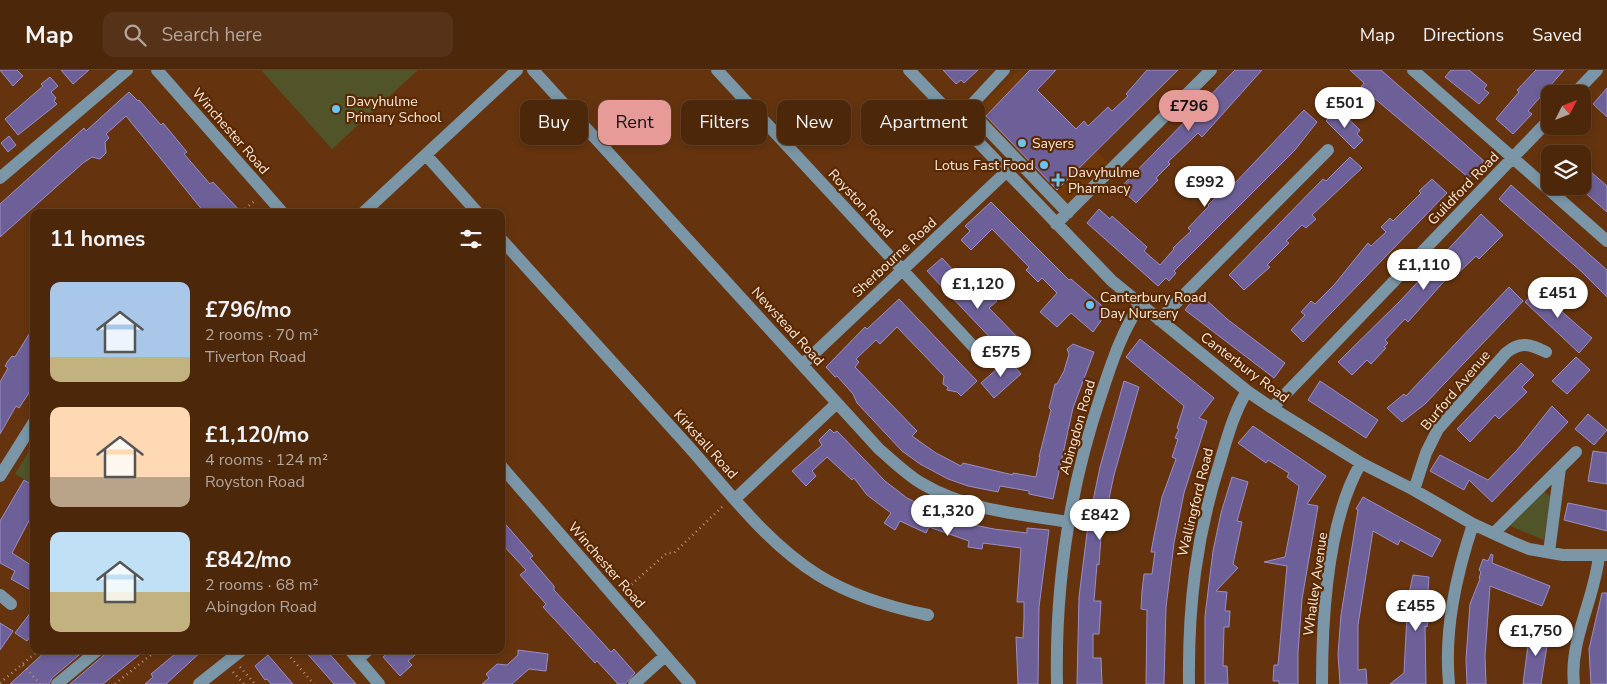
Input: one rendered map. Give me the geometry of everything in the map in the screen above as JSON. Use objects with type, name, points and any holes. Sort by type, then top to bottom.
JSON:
[{"type":"street","points":[[0,178],[127,70]]},
{"type":"street","name":"Winchester Road","points":[[157,70],[279,209]]},
{"type":"street","points":[[367,209],[517,70]]},
{"type":"street","name":"Newstead Road","points":[[533,70],[837,403],[899,467],[920,482],[946,496],[1000,512],[1069,522]]},
{"type":"street","name":"Royston Road","points":[[717,70],[983,357]]},
{"type":"street","name":"Canterbury Road","points":[[909,70],[937,100]]},
{"type":"street","points":[[976,100],[1004,70]]},
{"type":"street","points":[[1056,224],[1211,70]]},
{"type":"street","points":[[1413,70],[1607,241]]},
{"type":"street","points":[[1583,85],[1597,70]]},
{"type":"street","points":[[985,127],[1068,213]]},
{"type":"street","name":"Guildford Road","points":[[1272,408],[1541,128]]},
{"type":"street","name":"Canterbury Road","points":[[980,145],[1112,281],[1248,391],[1272,408],[1361,463],[1414,490],[1473,524],[1529,548],[1563,555],[1603,555]]},
{"type":"street","points":[[1159,320],[1328,150]]},
{"type":"street","points":[[426,156],[475,209]]},
{"type":"street","name":"Sherbourne Road","points":[[803,364],[1006,172]]},
{"type":"street","name":"Kirkstall Road","points":[[505,243],[773,539],[818,575],[875,602],[928,615]]},
{"type":"street","name":"Abingdon Road","points":[[1057,684],[1058,618],[1069,522],[1080,467],[1094,415],[1112,362],[1129,323],[1140,305]]},
{"type":"street","name":"Burford Avenue","points":[[1414,490],[1426,453],[1438,429],[1506,353],[1514,346],[1530,344],[1546,352]]},
{"type":"street","name":"Wallingford Road","points":[[1189,684],[1188,628],[1200,534],[1225,444],[1238,408],[1248,391]]},
{"type":"street","points":[[735,499],[837,403]]},
{"type":"street","points":[[0,476],[30,428]]},
{"type":"street","points":[[1494,533],[1576,452]]},
{"type":"street","name":"Whalley Avenue","points":[[1322,684],[1322,650],[1330,566],[1348,493],[1361,463]]},
{"type":"street","points":[[1550,552],[1560,468]]},
{"type":"street","name":"Winchester Road","points":[[505,471],[690,684]]},
{"type":"street","points":[[1448,684],[1450,615],[1455,584],[1473,524]]},
{"type":"street","points":[[1574,684],[1573,660],[1603,555]]},
{"type":"street","points":[[0,595],[11,604]]},
{"type":"street","points":[[57,684],[93,654]]},
{"type":"street","points":[[199,684],[237,654]]},
{"type":"street","points":[[354,655],[379,684]]},
{"type":"street","points":[[634,684],[665,656]]},
{"type":"path","points":[[245,209],[265,192]]},
{"type":"path","points":[[616,598],[666,553],[674,553],[727,502],[735,499]]},
{"type":"path","points":[[0,683],[34,654]]},
{"type":"path","points":[[115,684],[151,654]]},
{"type":"path","points":[[237,654],[255,684]]},
{"type":"path","points":[[288,654],[314,684]]},
{"type":"path","points":[[22,664],[40,684]]},
{"type":"shaded area","points":[[1019,70],[1110,165],[1071,203],[1056,208],[985,136],[985,103]]},
{"type":"green space","name":"Davyhulme Primary School","points":[[261,70],[418,70],[332,149]]},
{"type":"green space","points":[[30,450],[30,483],[15,474]]},
{"type":"green space","points":[[1543,491],[1551,497],[1544,540],[1510,526]]},
{"type":"building","points":[[0,70],[17,70],[23,76],[13,86]]},
{"type":"building","points":[[61,70],[89,70],[73,84]]},
{"type":"building","points":[[943,70],[978,70],[964,83],[961,80],[956,84]]},
{"type":"building","points":[[1030,70],[1056,70],[1037,90],[1076,129],[1084,121],[1088,126],[1108,107],[1112,111],[1128,96],[1126,94],[1147,70],[1178,70],[1057,190],[986,116]]},
{"type":"building","points":[[1235,70],[1262,70],[1202,137],[1198,133],[1168,162],[1170,164],[1156,178],[1158,180],[1136,203],[1120,188]]},
{"type":"building","points":[[1350,70],[1381,70],[1484,161],[1469,178],[1361,87],[1364,83]]},
{"type":"building","points":[[1451,70],[1469,70],[1487,85],[1484,89],[1489,93],[1479,104],[1445,77]]},
{"type":"building","points":[[1536,70],[1564,70],[1551,85],[1541,85],[1541,96],[1528,111],[1532,114],[1513,134],[1496,119],[1519,92],[1517,90]]},
{"type":"building","points":[[50,77],[58,86],[51,92],[56,98],[54,101],[57,104],[18,135],[5,119],[43,86],[41,84]]},
{"type":"building","points":[[1607,88],[1607,117],[1593,104]]},
{"type":"building","points":[[129,92],[139,100],[161,125],[163,123],[187,152],[184,154],[210,184],[213,182],[238,209],[202,209],[126,116],[106,134],[109,138],[105,142],[106,153],[100,159],[92,157],[83,163],[0,237],[0,204],[84,128],[86,131]]},
{"type":"building","points":[[1338,109],[1360,130],[1357,134],[1363,140],[1354,149],[1326,121]]},
{"type":"building","points":[[1304,110],[1317,122],[1295,150],[1174,271],[1176,273],[1169,281],[1166,278],[1158,286],[1087,223],[1099,209],[1110,219],[1112,216],[1147,247],[1144,251],[1160,265],[1173,248],[1191,231],[1188,228],[1208,205],[1233,181],[1235,183]]},
{"type":"building","points":[[9,136],[16,145],[8,152],[1,143]]},
{"type":"building","points":[[1350,157],[1362,168],[1312,215],[1316,219],[1306,228],[1302,225],[1286,241],[1289,243],[1267,265],[1270,267],[1244,290],[1229,275],[1323,179],[1326,181]]},
{"type":"building","points":[[1591,172],[1607,186],[1607,212],[1588,195],[1591,195]]},
{"type":"building","points":[[1432,179],[1447,193],[1303,342],[1291,330],[1305,315],[1301,312],[1311,301],[1315,304],[1334,285],[1368,243],[1371,246],[1386,232],[1381,227],[1390,218],[1393,221]]},
{"type":"building","points":[[1511,185],[1607,270],[1607,297],[1582,272],[1499,199]]},
{"type":"building","points":[[991,202],[1069,280],[1071,279],[1108,311],[1093,332],[1071,313],[1057,327],[1040,312],[1057,293],[1042,278],[1038,282],[1026,270],[1029,267],[992,229],[971,250],[961,240],[970,231],[965,226]]},
{"type":"building","points":[[1481,214],[1503,235],[1479,259],[1476,256],[1451,280],[1448,277],[1408,322],[1405,319],[1385,340],[1388,343],[1384,347],[1386,348],[1371,364],[1367,360],[1352,375],[1338,362],[1400,301]]},
{"type":"building","points":[[942,258],[981,300],[989,293],[997,301],[989,308],[1024,344],[1019,348],[1026,356],[1016,365],[927,271]]},
{"type":"building","points":[[1541,285],[1549,292],[1547,295],[1562,308],[1560,310],[1592,338],[1579,353],[1525,302]]},
{"type":"building","points":[[1509,287],[1523,301],[1425,404],[1402,422],[1387,408],[1404,394],[1406,396]]},
{"type":"building","points":[[1201,295],[1227,319],[1285,363],[1274,378],[1185,310],[1194,298],[1197,301]]},
{"type":"building","points":[[899,299],[977,381],[961,396],[957,392],[947,390],[948,387],[943,384],[944,376],[897,327],[880,344],[876,340],[856,359],[859,362],[855,367],[917,431],[912,436],[936,453],[961,466],[963,463],[1013,475],[1013,473],[1036,477],[1051,410],[1049,408],[1055,384],[1057,384],[1064,371],[1069,354],[1067,349],[1073,344],[1094,352],[1073,408],[1053,499],[1029,494],[1029,491],[1000,486],[998,492],[968,486],[948,479],[920,464],[902,451],[857,403],[853,394],[837,376],[835,377],[826,367],[865,327],[867,329]]},
{"type":"building","points":[[30,333],[30,391],[19,408],[16,406],[0,434],[0,382],[8,368],[5,366],[8,361],[12,356],[15,357]]},
{"type":"building","points":[[1140,339],[1214,398],[1199,418],[1207,421],[1184,493],[1174,543],[1166,607],[1164,684],[1146,684],[1147,610],[1141,609],[1142,591],[1144,574],[1152,574],[1155,552],[1151,552],[1154,536],[1162,497],[1176,459],[1172,457],[1178,439],[1175,438],[1179,429],[1177,428],[1184,406],[1126,357]]},
{"type":"building","points":[[1576,357],[1590,370],[1567,394],[1552,381]]},
{"type":"building","points":[[1008,359],[1021,374],[994,398],[981,383]]},
{"type":"building","points":[[1521,363],[1534,375],[1522,387],[1527,392],[1499,419],[1495,415],[1470,442],[1457,429]]},
{"type":"building","points":[[1124,381],[1139,387],[1114,475],[1101,536],[1099,565],[1097,564],[1094,601],[1101,601],[1099,634],[1093,634],[1093,658],[1101,658],[1102,684],[1077,684],[1079,597],[1088,525],[1100,467]]},
{"type":"building","points":[[1320,381],[1378,420],[1366,438],[1308,400]]},
{"type":"building","points":[[1552,406],[1568,422],[1492,502],[1469,480],[1464,490],[1430,471],[1440,455],[1488,480],[1517,450]]},
{"type":"building","points":[[1588,414],[1607,430],[1594,445],[1575,429]]},
{"type":"building","points":[[1253,426],[1326,476],[1307,504],[1318,506],[1302,599],[1298,652],[1298,684],[1279,684],[1279,681],[1273,681],[1274,665],[1278,665],[1287,566],[1264,562],[1285,557],[1299,486],[1287,477],[1289,473],[1268,460],[1266,463],[1238,443]]},
{"type":"building","points":[[830,429],[834,433],[837,431],[885,481],[907,498],[939,514],[964,523],[994,529],[1027,533],[1027,528],[1049,530],[1039,607],[1038,684],[1018,684],[1016,637],[1023,638],[1024,619],[1024,602],[1017,602],[1021,548],[983,543],[982,549],[968,547],[969,541],[929,527],[926,533],[900,521],[895,530],[884,523],[891,513],[867,495],[854,478],[852,480],[827,457],[812,471],[816,476],[806,486],[792,471],[822,445],[819,440]]},
{"type":"building","points":[[1593,451],[1607,453],[1607,484],[1588,481]]},
{"type":"building","points":[[1232,477],[1248,482],[1237,521],[1242,522],[1233,564],[1238,568],[1216,591],[1227,592],[1225,611],[1230,611],[1229,627],[1224,627],[1223,666],[1227,666],[1228,684],[1205,684],[1205,616],[1213,551],[1221,513]]},
{"type":"building","points":[[24,480],[30,484],[30,519],[12,553],[30,564],[30,590],[11,579],[15,571],[0,563],[0,521]]},
{"type":"building","points":[[1363,497],[1441,540],[1432,557],[1400,540],[1398,545],[1373,531],[1358,625],[1358,670],[1366,669],[1367,684],[1340,684],[1338,654],[1341,615],[1358,510],[1356,509]]},
{"type":"building","points":[[1568,503],[1607,511],[1607,531],[1564,520]]},
{"type":"building","points":[[505,524],[533,556],[530,558],[554,586],[554,590],[611,652],[614,649],[635,673],[625,684],[618,684],[597,661],[595,663],[543,607],[546,604],[520,575],[526,570],[505,547]]},
{"type":"building","points":[[1491,554],[1493,555],[1492,563],[1550,586],[1542,606],[1490,586],[1485,656],[1486,684],[1467,684],[1466,659],[1470,604],[1480,579],[1481,572],[1479,570],[1483,559],[1488,561]]},
{"type":"building","points":[[1413,575],[1429,577],[1428,590],[1432,591],[1427,627],[1425,626],[1426,684],[1390,684],[1404,673],[1407,614],[1405,613]]},
{"type":"building","points":[[1602,593],[1607,593],[1607,684],[1591,684],[1589,649]]},
{"type":"building","points":[[30,613],[30,637],[27,641],[15,633]]},
{"type":"building","points":[[0,623],[13,631],[0,650]]},
{"type":"building","points":[[1530,630],[1549,633],[1541,684],[1523,684]]},
{"type":"building","points":[[518,650],[548,654],[546,671],[529,669],[512,684],[482,684],[489,678],[486,674],[497,664],[507,665],[518,655]]},
{"type":"building","points":[[43,654],[80,654],[52,678],[49,684],[10,684]]},
{"type":"building","points":[[104,654],[140,654],[103,684],[70,684]]},
{"type":"building","points":[[175,654],[199,654],[166,684],[145,684],[153,677],[151,674]]},
{"type":"building","points":[[308,654],[330,654],[356,684],[334,684]]},
{"type":"building","points":[[386,654],[416,654],[408,661],[412,665],[400,676],[383,657]]},
{"type":"building","points":[[268,655],[293,684],[271,684],[267,679],[265,680],[255,666]]},
{"type":"place","name":"Davyhulme Primary School","points":[[336,109]]},
{"type":"place","name":"Sayers","points":[[1022,143]]},
{"type":"place","name":"Lotus Fast Food","points":[[1044,165]]},
{"type":"place","name":"Davyhulme Pharmacy","points":[[1058,180]]},
{"type":"place","name":"Canterbury Road Day Nursery","points":[[1090,305]]}]
